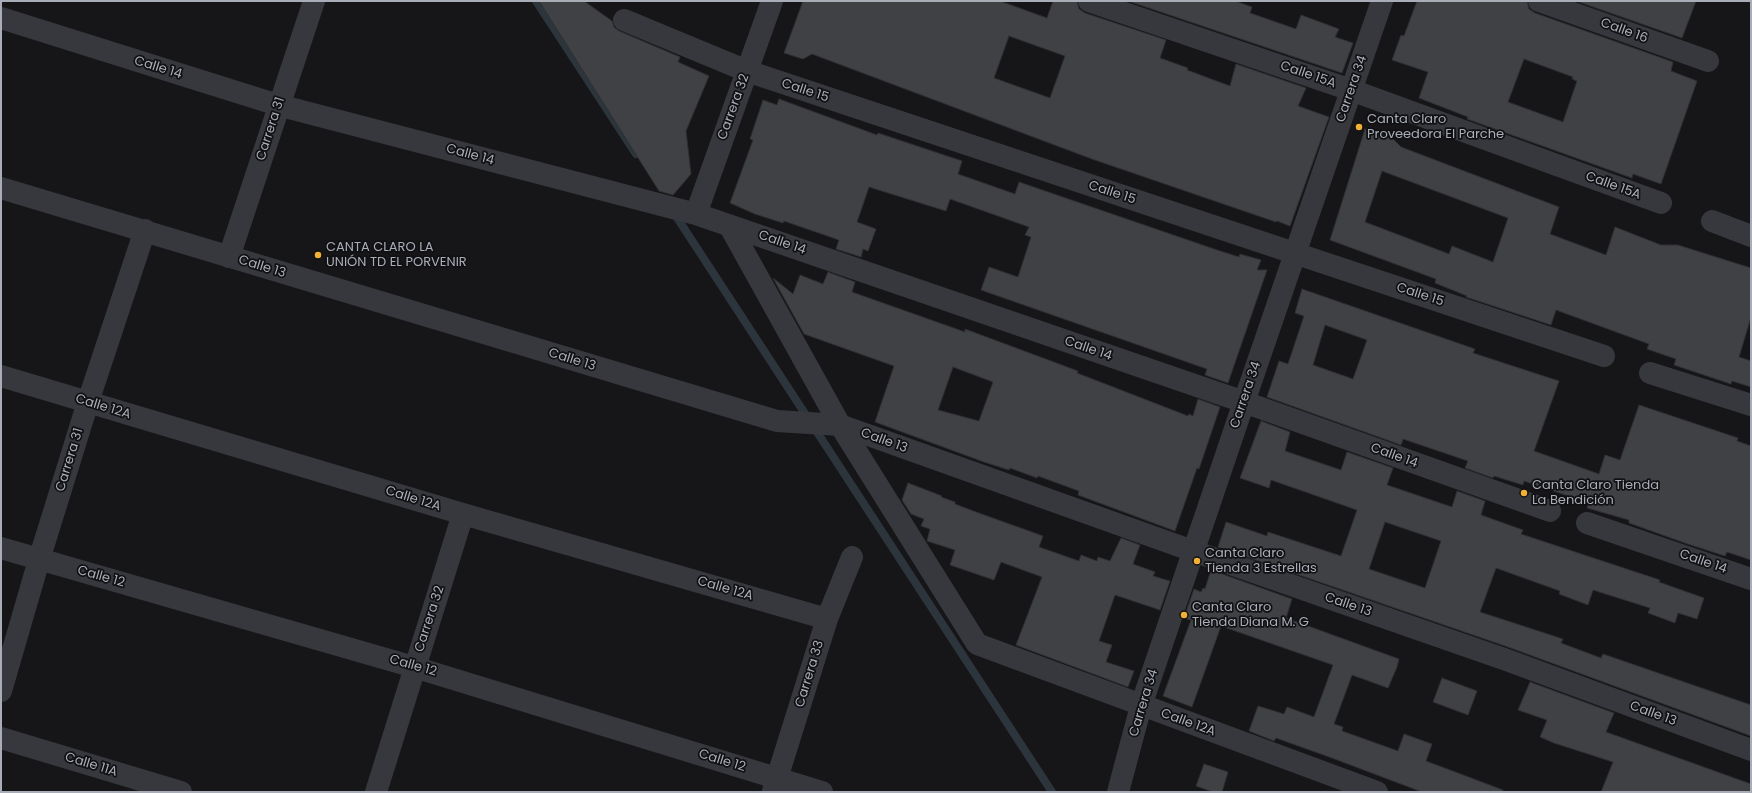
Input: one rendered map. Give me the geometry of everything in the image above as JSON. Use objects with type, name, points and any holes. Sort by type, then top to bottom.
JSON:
[{"type":"street","name":"Carrera 31","points":[[229,257],[278,105],[314,1]]},
{"type":"street","name":"Carrera 32","points":[[689,212],[747,71],[772,1]]},
{"type":"street","name":"Calle 15A","points":[[1089,1],[1351,90],[1660,203]]},
{"type":"street","name":"Carrera 34","points":[[1118,792],[1141,706],[1382,1]]},
{"type":"street","name":"Calle 16","points":[[1539,1],[1708,61]]},
{"type":"street","name":"Calle 14","points":[[1,18],[278,105],[689,212],[1244,402],[1550,511]]},
{"type":"street","name":"Calle 15","points":[[624,20],[747,71],[1604,356]]},
{"type":"street","name":"Calle 13","points":[[1,188],[777,421],[833,424],[1504,659],[1751,750]]},
{"type":"street","points":[[1712,222],[1751,236]]},
{"type":"street","points":[[729,225],[833,424]]},
{"type":"street","name":"Carrera 31","points":[[1,691],[39,560],[88,402],[145,230]]},
{"type":"street","points":[[1650,373],[1751,405]]},
{"type":"street","name":"Calle 12A","points":[[1,376],[463,514],[827,619]]},
{"type":"street","name":"Calle 12A","points":[[833,424],[977,644],[1141,706],[1377,792]]},
{"type":"street","name":"Carrera 32","points":[[376,792],[463,514]]},
{"type":"street","name":"Calle 14","points":[[1586,523],[1751,579]]},
{"type":"street","name":"Calle 12","points":[[1,548],[414,667],[775,785],[822,792]]},
{"type":"street","name":"Carrera 33","points":[[775,785],[827,619],[852,557]]},
{"type":"street","name":"Calle 11A","points":[[1,738],[182,792]]},
{"type":"building","points":[[539,1],[584,1],[612,21],[614,27],[619,31],[680,57],[678,62],[709,76],[686,131],[691,174],[673,195],[659,191]]},
{"type":"building","points":[[803,1],[1000,1],[1047,18],[1053,1],[1077,1],[1079,9],[1085,13],[1166,40],[1160,58],[1230,86],[1236,64],[1306,88],[1298,106],[1329,117],[1290,226],[1092,159],[812,54],[803,59],[784,53]],"holes":[[[1009,36],[1065,56],[1050,98],[994,78]]]},
{"type":"building","points":[[1128,1],[1235,1],[1252,7],[1250,13],[1296,29],[1301,15],[1339,29],[1335,37],[1353,43],[1342,73]]},
{"type":"building","points":[[1417,1],[1527,1],[1529,9],[1535,13],[1673,62],[1671,71],[1697,81],[1661,184],[1633,174],[1632,178],[1467,119],[1468,117],[1419,98],[1428,72],[1392,60],[1401,35],[1404,36]],"holes":[[[1524,59],[1573,77],[1572,79],[1577,81],[1563,122],[1508,102]]]},
{"type":"building","points":[[1576,1],[1696,1],[1682,38]]},
{"type":"building","points":[[779,99],[877,135],[878,133],[962,161],[958,174],[1015,194],[1019,182],[1217,250],[1239,257],[1240,254],[1261,260],[1257,270],[1267,270],[1228,383],[1205,375],[1207,369],[981,290],[989,267],[1018,277],[1031,237],[1025,235],[1029,227],[950,199],[946,211],[869,187],[857,222],[876,229],[868,251],[863,249],[861,257],[836,249],[839,240],[784,221],[783,223],[755,214],[730,203],[753,140],[750,139],[763,100],[777,105]]},
{"type":"building","points":[[1365,129],[1393,139],[1401,147],[1559,207],[1550,234],[1606,255],[1615,227],[1661,245],[1678,245],[1751,268],[1751,317],[1739,357],[1751,361],[1751,387],[1732,381],[1731,384],[1674,365],[1676,359],[1647,349],[1649,344],[1556,310],[1551,325],[1466,297],[1467,296],[1435,283],[1436,279],[1330,240]],"holes":[[[1382,171],[1508,218],[1493,262],[1452,246],[1449,254],[1365,222]]]},
{"type":"building","points":[[828,272],[855,282],[852,292],[965,332],[965,329],[1078,371],[1077,373],[1188,416],[1189,414],[1193,416],[1198,399],[1220,407],[1199,469],[1197,468],[1175,531],[1078,495],[1079,491],[1038,476],[1037,478],[1010,468],[1009,470],[984,462],[875,422],[894,366],[804,334],[773,278],[793,294],[800,275],[823,284]],"holes":[[[953,367],[993,382],[979,421],[938,410]]]},
{"type":"building","points":[[1302,289],[1475,349],[1473,353],[1559,381],[1534,451],[1599,474],[1605,455],[1620,460],[1639,405],[1738,438],[1737,441],[1751,446],[1751,560],[1727,552],[1725,556],[1685,543],[1629,523],[1629,520],[1587,508],[1589,503],[1524,481],[1523,485],[1494,476],[1493,478],[1465,468],[1468,461],[1403,439],[1401,445],[1267,397],[1279,361],[1288,364],[1304,316],[1295,313]],"holes":[[[1325,325],[1367,340],[1353,379],[1313,365]]]},
{"type":"building","points":[[1261,421],[1290,432],[1285,451],[1341,470],[1347,452],[1393,468],[1387,485],[1452,507],[1457,491],[1485,501],[1481,515],[1523,530],[1521,534],[1660,580],[1659,582],[1704,598],[1697,619],[1678,613],[1675,623],[1648,613],[1650,608],[1593,590],[1588,605],[1559,594],[1560,591],[1496,568],[1480,612],[1563,639],[1561,643],[1601,658],[1603,654],[1751,705],[1751,736],[1508,647],[1218,547],[1226,522],[1267,536],[1268,532],[1341,556],[1357,510],[1271,480],[1269,488],[1240,478]],"holes":[[[1385,522],[1441,541],[1425,588],[1369,569]]]},
{"type":"building","points":[[908,483],[942,496],[941,497],[955,502],[955,504],[1043,536],[1039,547],[1079,561],[1081,555],[1097,561],[1098,557],[1110,561],[1121,538],[1140,545],[1133,564],[1155,572],[1153,576],[1170,581],[1160,610],[1115,595],[1099,641],[1112,645],[1106,662],[1134,671],[1128,687],[1016,645],[1042,577],[1001,562],[994,580],[950,565],[955,550],[927,541],[930,529],[921,526],[924,519],[911,514],[902,500]]},
{"type":"building","points":[[1211,570],[1292,599],[1286,618],[1399,659],[1388,688],[1352,675],[1334,724],[1343,727],[1342,731],[1398,751],[1404,734],[1432,744],[1426,761],[1503,790],[1503,792],[1422,792],[1276,738],[1274,741],[1249,731],[1258,706],[1284,714],[1287,707],[1314,717],[1333,665],[1221,626],[1192,707],[1163,696],[1191,620],[1184,618],[1194,589],[1201,592],[1203,588],[1205,589]]},
{"type":"building","points":[[1442,678],[1477,691],[1468,715],[1433,702]]},
{"type":"building","points":[[1530,682],[1614,713],[1606,732],[1751,784],[1751,792],[1601,792],[1613,762],[1540,737],[1547,720],[1518,710]]},
{"type":"building","points":[[1204,764],[1228,772],[1222,792],[1213,792],[1196,786]]},
{"type":"waterway","points":[[536,1],[636,154]]},
{"type":"waterway","points":[[674,213],[1052,792]]},
{"type":"place","name":"Canta Claro Proveedora El Parche","points":[[1359,127]]},
{"type":"place","name":"CANTA CLARO LA UNIÓN TD EL PORVENIR","points":[[318,255]]},
{"type":"place","name":"Canta Claro Tienda La Bendición","points":[[1524,493]]},
{"type":"place","name":"Canta Claro Tienda 3 Estrellas","points":[[1197,561]]},
{"type":"place","name":"Canta Claro Tienda Diana M. G","points":[[1184,615]]}]
